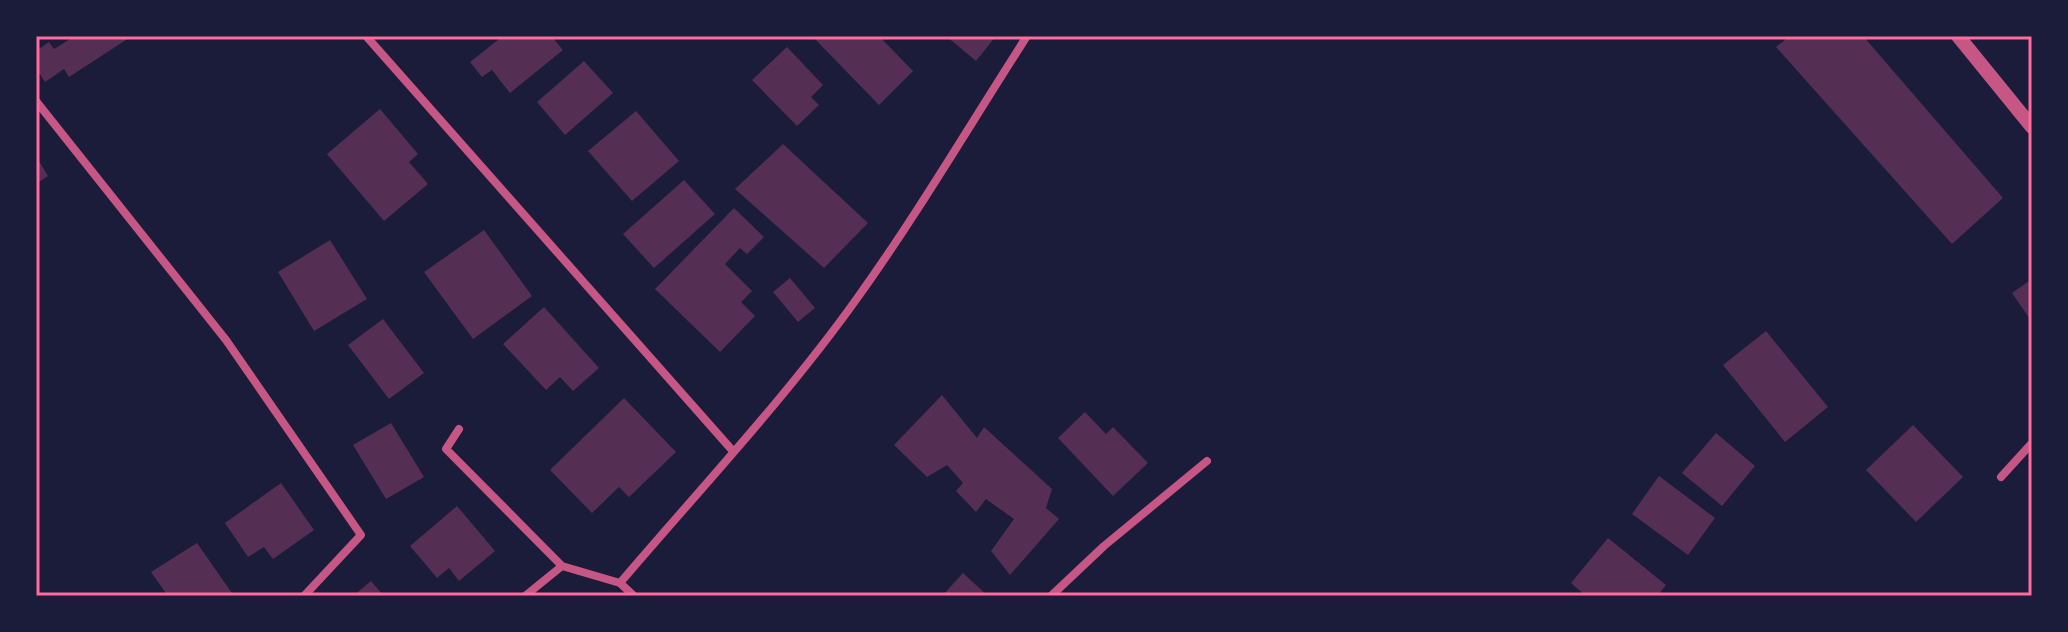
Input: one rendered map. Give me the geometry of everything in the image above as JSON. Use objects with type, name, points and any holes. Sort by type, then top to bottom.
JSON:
[{"type":"street","points":[[366,36],[732,450]]},
{"type":"street","points":[[620,583],[732,450],[787,391],[857,298],[1027,36]]},
{"type":"street","points":[[1958,36],[2032,127]]},
{"type":"street","points":[[36,101],[226,340],[361,535],[304,596]]},
{"type":"street","points":[[459,429],[446,449],[562,566],[620,583],[634,596]]},
{"type":"street","points":[[2001,477],[2032,443]]},
{"type":"street","points":[[1051,596],[1104,546],[1207,461]]},
{"type":"street","points":[[525,596],[562,566]]},
{"type":"building","points":[[75,36],[132,36],[69,77],[64,69],[45,82],[36,68],[36,51],[49,42],[54,49]]},
{"type":"building","points":[[503,36],[551,36],[563,50],[510,93],[492,70],[482,77],[470,62]]},
{"type":"building","points":[[812,36],[879,36],[913,71],[879,105]]},
{"type":"building","points":[[946,36],[996,36],[976,61]]},
{"type":"building","points":[[1790,36],[1863,36],[2003,198],[1952,244],[1776,47]]},
{"type":"building","points":[[787,47],[823,85],[811,97],[819,105],[797,126],[752,80]]},
{"type":"building","points":[[584,61],[613,93],[565,135],[537,102]]},
{"type":"building","points":[[380,109],[418,154],[409,162],[428,184],[384,221],[327,154]]},
{"type":"building","points":[[636,111],[679,161],[632,201],[588,151]]},
{"type":"building","points":[[783,144],[868,223],[824,268],[735,189]]},
{"type":"building","points":[[36,156],[48,176],[36,184]]},
{"type":"building","points":[[684,180],[715,214],[654,268],[623,234]]},
{"type":"building","points":[[734,208],[764,237],[747,254],[740,248],[725,264],[752,291],[741,302],[755,316],[720,352],[655,289]]},
{"type":"building","points":[[484,230],[532,296],[473,339],[424,272]]},
{"type":"building","points":[[330,240],[367,299],[314,331],[278,272]]},
{"type":"building","points":[[790,278],[815,308],[798,322],[773,292]]},
{"type":"building","points":[[2032,279],[2032,322],[2012,293]]},
{"type":"building","points":[[544,307],[599,368],[573,391],[560,377],[546,390],[503,344]]},
{"type":"building","points":[[383,319],[424,373],[389,399],[348,345]]},
{"type":"building","points":[[1766,331],[1828,407],[1785,442],[1723,365]]},
{"type":"building","points":[[942,395],[977,438],[984,427],[1052,489],[1046,508],[1059,519],[1010,575],[991,551],[1014,519],[986,499],[976,512],[956,491],[963,483],[947,465],[927,477],[894,445]]},
{"type":"building","points":[[624,398],[676,452],[629,497],[619,487],[592,513],[550,470]]},
{"type":"building","points":[[1085,412],[1106,434],[1113,427],[1148,463],[1113,496],[1058,438]]},
{"type":"building","points":[[391,423],[424,477],[386,499],[353,445]]},
{"type":"building","points":[[1913,425],[1963,477],[1916,522],[1866,470]]},
{"type":"building","points":[[1716,433],[1755,466],[1722,506],[1682,473]]},
{"type":"building","points":[[1659,476],[1715,518],[1688,555],[1632,514]]},
{"type":"building","points":[[281,483],[314,530],[273,559],[264,547],[248,557],[225,523]]},
{"type":"building","points":[[457,506],[495,551],[459,581],[449,568],[437,578],[410,546]]},
{"type":"building","points":[[1608,538],[1666,585],[1657,596],[1586,596],[1571,583]]},
{"type":"building","points":[[197,543],[234,596],[168,596],[151,572]]},
{"type":"building","points":[[963,573],[988,596],[942,596]]},
{"type":"building","points":[[371,581],[384,596],[353,596]]}]
